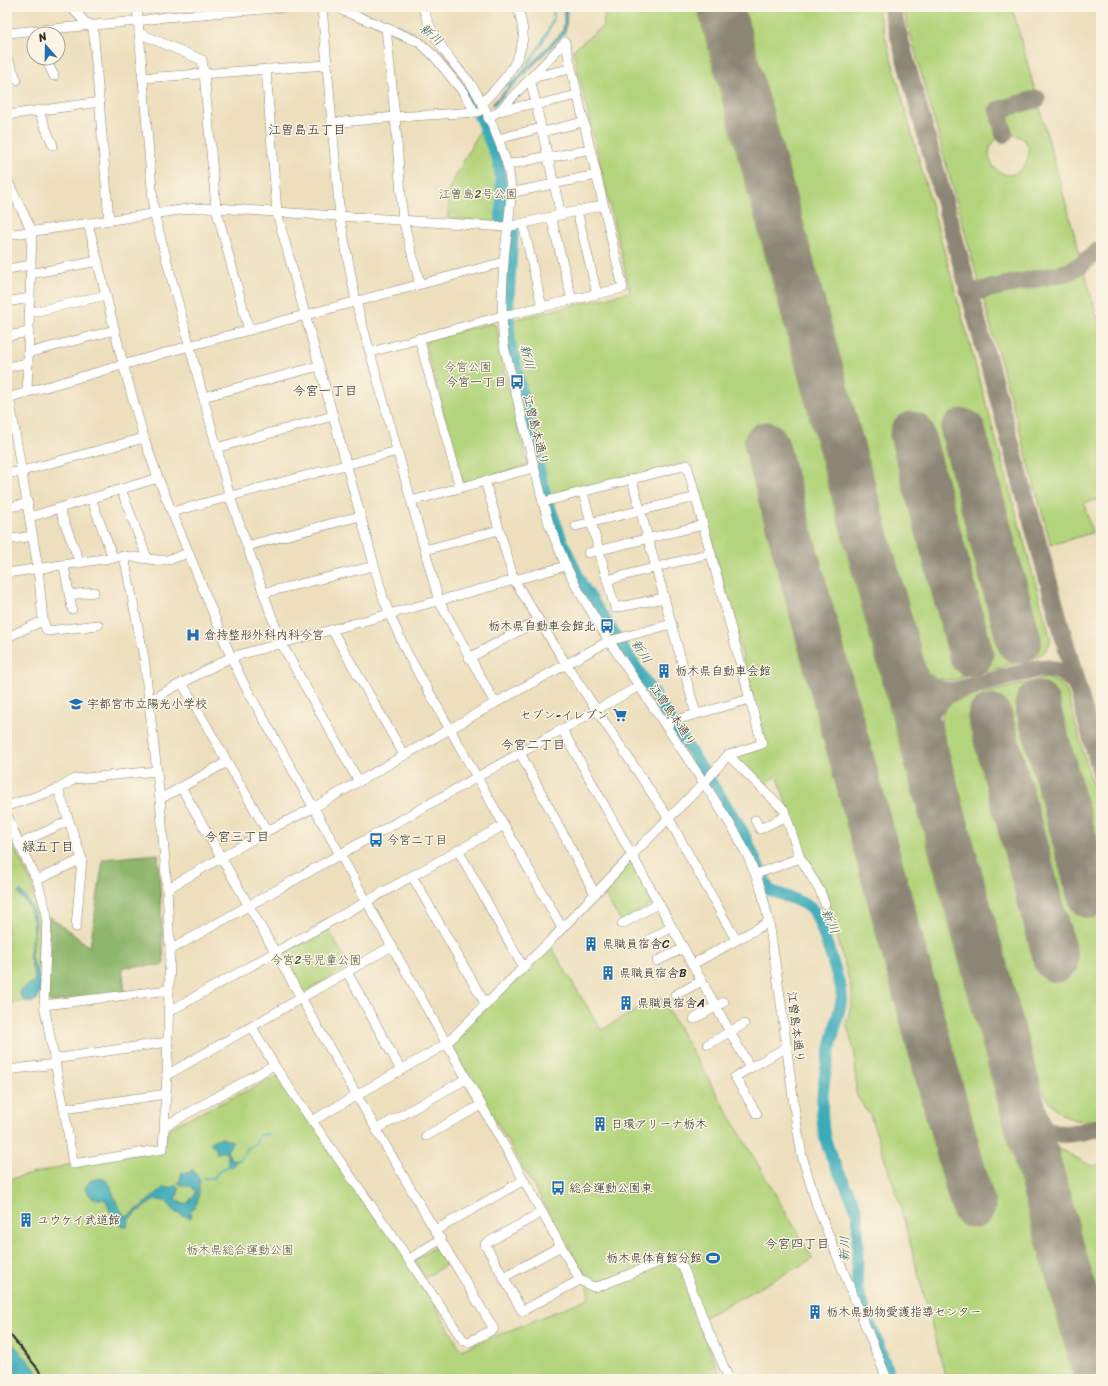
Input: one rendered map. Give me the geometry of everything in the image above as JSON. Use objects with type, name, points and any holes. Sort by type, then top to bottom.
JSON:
[{"type":"street","points":[[71,7],[85,22],[93,26]]},
{"type":"street","points":[[137,7],[154,213],[230,497],[281,643],[359,782]]},
{"type":"street","points":[[66,30],[166,17],[287,7]]},
{"type":"street","points":[[322,7],[340,217],[356,302],[371,352],[438,601],[494,703]]},
{"type":"street","points":[[337,7],[419,42],[434,56],[463,92],[472,107],[473,112]]},
{"type":"street","name":"江曽島本通り","points":[[423,7],[432,32],[456,66],[470,82],[498,139],[507,166],[510,180],[510,193],[504,262],[502,316],[506,354],[533,468],[549,524],[566,566],[577,588],[609,641],[737,835],[756,874],[769,922],[802,1156],[809,1182],[834,1250],[887,1379]]},
{"type":"street","points":[[485,111],[517,58],[523,37],[518,7]]},
{"type":"street","points":[[93,26],[109,220]]},
{"type":"street","points":[[386,28],[403,220],[420,284]]},
{"type":"street","points":[[7,33],[26,34]]},
{"type":"street","points":[[139,33],[202,60],[216,208],[249,330]]},
{"type":"street","points":[[371,352],[502,316],[623,288],[570,69],[565,42],[499,111]]},
{"type":"street","points":[[7,58],[17,80]]},
{"type":"street","points":[[142,78],[327,65]]},
{"type":"street","points":[[49,66],[54,76]]},
{"type":"street","points":[[266,69],[277,213],[360,516],[389,614],[407,653],[562,928]]},
{"type":"street","points":[[530,78],[570,69]]},
{"type":"street","points":[[530,78],[561,215]]},
{"type":"street","points":[[332,123],[395,117],[499,111],[577,95]]},
{"type":"street","points":[[7,115],[100,102]]},
{"type":"street","points":[[38,110],[53,145]]},
{"type":"street","points":[[498,139],[583,122]]},
{"type":"street","points":[[507,166],[590,149]]},
{"type":"street","points":[[510,193],[596,175]]},
{"type":"street","points":[[7,180],[32,231],[27,392]]},
{"type":"street","points":[[7,234],[194,208],[216,208],[508,227],[603,205]]},
{"type":"street","points":[[577,211],[597,294]]},
{"type":"street","points":[[551,217],[572,300]]},
{"type":"street","points":[[88,223],[123,364],[144,438],[158,478],[231,657],[244,684],[580,1280],[593,1287],[600,1286],[664,1260],[677,1260],[683,1267],[729,1379]]},
{"type":"street","points":[[523,224],[542,307]]},
{"type":"street","points":[[7,269],[31,270],[98,262]]},
{"type":"street","points":[[98,625],[47,631],[43,621],[38,568],[28,504],[8,397],[189,346],[504,262]]},
{"type":"street","points":[[29,313],[106,295]]},
{"type":"street","points":[[7,302],[30,298]]},
{"type":"street","points":[[28,353],[115,330]]},
{"type":"street","points":[[7,336],[29,332]]},
{"type":"street","points":[[419,338],[460,488]]},
{"type":"street","points":[[7,367],[28,363]]},
{"type":"street","points":[[203,397],[320,366]]},
{"type":"street","points":[[216,448],[333,416]]},
{"type":"street","points":[[7,474],[144,438]]},
{"type":"street","points":[[7,440],[17,439]]},
{"type":"street","points":[[172,512],[397,452]]},
{"type":"street","points":[[312,1121],[446,1044],[669,819],[704,783],[728,755],[762,744],[687,465],[543,502]]},
{"type":"street","points":[[411,501],[533,468]]},
{"type":"street","points":[[30,517],[158,478]]},
{"type":"street","points":[[632,480],[696,714]]},
{"type":"street","points":[[485,481],[514,580],[566,664],[669,819],[736,940]]},
{"type":"street","points":[[121,489],[147,558]]},
{"type":"street","points":[[583,492],[614,608],[664,598]]},
{"type":"street","points":[[576,526],[696,496]]},
{"type":"street","points":[[91,498],[113,558]]},
{"type":"street","points":[[7,507],[28,504]]},
{"type":"street","points":[[59,508],[80,563]]},
{"type":"street","points":[[247,546],[360,516]]},
{"type":"street","points":[[588,552],[703,525]]},
{"type":"street","points":[[425,550],[499,530]]},
{"type":"street","points":[[7,540],[33,536]]},
{"type":"street","points":[[7,573],[64,566],[124,556],[168,560],[189,553]]},
{"type":"street","points":[[607,580],[711,553]]},
{"type":"street","points":[[7,815],[19,844],[37,880],[46,915],[44,1005],[73,1164],[163,1149],[167,1075],[170,950],[167,889],[150,700],[144,658],[124,556]]},
{"type":"street","points":[[64,566],[72,609]]},
{"type":"street","points":[[263,593],[374,566]]},
{"type":"street","points":[[150,700],[231,657],[566,566]]},
{"type":"street","points":[[69,595],[94,592]]},
{"type":"street","points":[[469,658],[539,620]]},
{"type":"street","points":[[7,637],[43,621]]},
{"type":"street","points":[[167,889],[267,831],[313,808],[359,782],[494,703],[609,641],[672,624]]},
{"type":"street","points":[[332,630],[404,756]]},
{"type":"street","points":[[182,683],[267,831]]},
{"type":"street","points":[[170,950],[639,686]]},
{"type":"street","points":[[666,726],[672,721],[750,699]]},
{"type":"street","points":[[562,729],[702,980],[720,1004],[730,1032],[750,1068]]},
{"type":"street","points":[[520,753],[595,894]]},
{"type":"street","points":[[728,755],[784,810],[800,858],[820,891],[825,904]]},
{"type":"street","points":[[160,799],[227,762]]},
{"type":"street","points":[[7,806],[58,789],[75,779],[157,771]]},
{"type":"street","points":[[181,787],[250,906],[356,1095],[494,1329],[469,1342],[463,1340],[409,1259],[274,1065],[252,1027]]},
{"type":"street","points":[[58,789],[82,859],[76,927]]},
{"type":"street","points":[[755,820],[760,829],[786,816]]},
{"type":"street","points":[[19,844],[68,821]]},
{"type":"street","points":[[168,1012],[504,825]]},
{"type":"street","points":[[458,850],[523,967]]},
{"type":"street","points":[[756,874],[800,858]]},
{"type":"street","points":[[37,880],[82,859]]},
{"type":"street","points":[[412,876],[486,1005]]},
{"type":"street","points":[[622,924],[659,903]]},
{"type":"street","points":[[693,964],[769,922]]},
{"type":"street","points":[[647,941],[672,927]]},
{"type":"street","points":[[167,1075],[392,946]]},
{"type":"street","points":[[657,961],[684,948]]},
{"type":"street","points":[[347,972],[401,1070]]},
{"type":"street","points":[[675,995],[702,980]]},
{"type":"street","points":[[44,1005],[169,990]]},
{"type":"street","points":[[694,1019],[720,1004]]},
{"type":"street","points":[[708,1044],[744,1024]]},
{"type":"street","points":[[7,1070],[168,1042]]},
{"type":"street","points":[[757,1114],[735,1077],[786,1047]]},
{"type":"street","points":[[165,1126],[274,1065]]},
{"type":"street","points":[[377,1129],[466,1079]]},
{"type":"street","points":[[64,1109],[166,1094]]},
{"type":"street","points":[[426,1136],[481,1105]]},
{"type":"street","points":[[436,1230],[524,1180]]},
{"type":"street","points":[[542,1212],[485,1244],[522,1311],[580,1280]]},
{"type":"street","points":[[409,1259],[441,1239]]},
{"type":"street","points":[[504,1277],[561,1246]]},
{"type":"green space","points":[[607,7],[697,7],[1074,1379],[946,1379],[898,1198],[870,1115],[856,1093],[855,1054],[846,1023],[852,1002],[852,992],[825,891],[801,848],[777,775],[764,786],[734,756],[768,744],[755,704],[691,461],[555,498],[550,496],[511,328],[516,319],[630,292],[573,50],[602,27]]},
{"type":"green space","points":[[744,7],[877,7],[1050,636],[1048,647],[1032,659],[954,680],[938,679],[929,674],[926,670]]},
{"type":"green space","points":[[903,7],[1012,7],[1097,317],[1101,316],[1101,499],[1084,503],[1092,533],[1051,545]],"holes":[[[1006,134],[1019,137],[1027,143],[1029,152],[1027,161],[1021,169],[1013,174],[1004,174],[994,167],[991,162],[989,157],[991,147],[997,139]]]},
{"type":"green space","name":"江曽島2号公園","points":[[485,121],[502,166],[505,189],[502,223],[448,218],[449,189]]},
{"type":"green space","name":"今宮公園","points":[[491,323],[497,326],[502,362],[528,465],[466,483],[462,481],[425,344],[429,339]]},
{"type":"green space","points":[[1046,678],[1060,683],[1067,692],[1101,817],[1101,1118],[1089,1120],[1070,1119],[1063,1115],[1050,1102],[1040,1083],[941,725],[944,711],[954,701]]},
{"type":"green space","points":[[7,830],[15,850],[32,883],[39,918],[38,999],[7,1004]]},
{"type":"green space","points":[[158,854],[164,965],[122,967],[125,992],[52,1002],[47,1000],[49,916],[90,947],[103,859]]},
{"type":"green space","points":[[629,863],[635,865],[654,903],[621,922],[603,892]]},
{"type":"green space","name":"今宮2号児童公園","points":[[328,929],[349,966],[303,993],[281,955]]},
{"type":"green space","name":"栃木県総合運動公園","points":[[550,945],[601,1030],[660,996],[813,1259],[697,1321],[722,1379],[7,1379],[7,1180],[76,1163],[161,1150],[170,1127],[280,1075],[403,1249],[461,1350],[589,1298],[584,1273],[451,1044]]},
{"type":"green space","points":[[1057,1148],[1092,1166],[1101,1164],[1101,1307]]},
{"type":"green space","points":[[436,1246],[441,1248],[450,1262],[425,1278],[415,1262]]},
{"type":"water","points":[[347,7],[403,27],[425,40],[468,90],[475,101],[472,102],[432,51],[347,10]]},
{"type":"water","points":[[564,7],[567,7],[564,34],[494,105],[492,104],[562,32],[564,24]]},
{"type":"water","points":[[481,120],[484,120],[502,167],[505,184],[504,206],[501,206],[501,182],[497,162]]},
{"type":"water","points":[[20,890],[31,906],[36,921],[31,958],[40,977],[41,986],[40,993],[36,1000],[31,1003],[26,1002],[20,994],[22,989],[35,980],[29,957],[34,929],[33,920],[28,905],[18,894]]},
{"type":"water","points":[[220,1138],[233,1141],[227,1151],[231,1159],[236,1160],[231,1167],[227,1161],[228,1158],[226,1152],[220,1152],[217,1154],[216,1149],[210,1143]]},
{"type":"water","points":[[192,1169],[200,1180],[198,1201],[190,1212],[191,1218],[176,1213],[166,1201],[156,1200],[129,1219],[127,1227],[122,1227],[116,1215],[110,1211],[106,1200],[91,1197],[85,1188],[90,1181],[101,1178],[105,1179],[110,1185],[119,1208],[125,1216],[128,1216],[164,1187],[171,1188],[175,1184],[180,1190],[178,1190],[178,1194],[175,1199],[177,1201],[181,1201],[182,1204],[188,1203],[195,1194],[195,1191],[191,1186],[181,1186],[178,1182],[182,1172],[190,1173]]},
{"type":"water","points":[[7,1338],[37,1370],[41,1379],[7,1379]]},
{"type":"waterway","points":[[503,86],[517,80],[540,46],[554,17],[553,7]]},
{"type":"waterway","name":"新川","points":[[473,101],[499,163],[502,191],[501,221],[513,226],[508,307],[510,342],[545,494],[562,541],[581,583],[742,830],[769,890],[797,900],[812,909],[819,922],[828,946],[841,988],[842,998],[825,1073],[822,1112],[824,1131],[831,1156],[858,1215],[857,1289],[891,1379]]},
{"type":"waterway","points":[[236,1160],[240,1160],[248,1148],[256,1143],[259,1135],[268,1134]]},
{"type":"waterway","points":[[204,1178],[214,1178],[220,1170],[229,1166]]},
{"type":"taxiway","points":[[891,7],[1101,773]]},
{"type":"taxiway","points":[[1004,134],[998,110],[1037,99]]},
{"type":"taxiway","points":[[969,293],[1068,272],[1082,264],[1098,251]]},
{"type":"taxiway","points":[[899,657],[910,671],[922,682],[929,686],[954,691]]},
{"type":"taxiway","points":[[921,737],[925,723],[937,704],[954,691],[1040,668],[1061,672],[1070,678],[1077,687]]},
{"type":"taxiway","points":[[1026,1119],[1045,1130],[1062,1134],[1071,1134],[1101,1127]]},
{"type":"runway","points":[[721,7],[1098,1379]]},
{"type":"runway","points":[[963,431],[1019,641]]},
{"type":"runway","points":[[912,434],[971,654]]},
{"type":"runway","points":[[766,444],[973,1206]]},
{"type":"runway","points":[[1037,704],[1090,896]]},
{"type":"runway","points":[[990,717],[1056,960]]},
{"type":"railway","points":[[7,1331],[38,1369],[43,1379]]},
{"type":"place","name":"今宮一丁目","points":[[517,382]]},
{"type":"place","name":"栃木県自動車会館北","points":[[607,626]]},
{"type":"place","name":"倉持整形外科内科今宮","points":[[193,635]]},
{"type":"place","name":"栃木県自動車会館","points":[[664,671]]},
{"type":"place","name":"宇都宮市立陽光小学校","points":[[76,704]]},
{"type":"place","name":"セブン-イレブン","points":[[620,715]]},
{"type":"place","name":"今宮二丁目","points":[[376,840]]},
{"type":"place","name":"県職員宿舎C","points":[[591,944]]},
{"type":"place","name":"県職員宿舎B","points":[[608,973]]},
{"type":"place","name":"県職員宿舎A","points":[[626,1003]]},
{"type":"place","name":"日環アリーナ栃木","points":[[600,1124]]},
{"type":"place","name":"総合運動公園東","points":[[558,1188]]},
{"type":"place","name":"ユウケイ武道館","points":[[26,1220]]},
{"type":"place","name":"栃木県体育館分館","points":[[713,1258]]},
{"type":"place","name":"栃木県動物愛護指導センター","points":[[815,1312]]},
{"type":"district","name":"江曽島五丁目","points":[[307,129]]},
{"type":"district","name":"今宮一丁目","points":[[325,390]]},
{"type":"district","name":"今宮二丁目","points":[[533,744]]},
{"type":"district","name":"今宮三丁目","points":[[237,836]]},
{"type":"district","name":"緑五丁目","points":[[48,846]]},
{"type":"district","name":"今宮四丁目","points":[[797,1243]]}]
